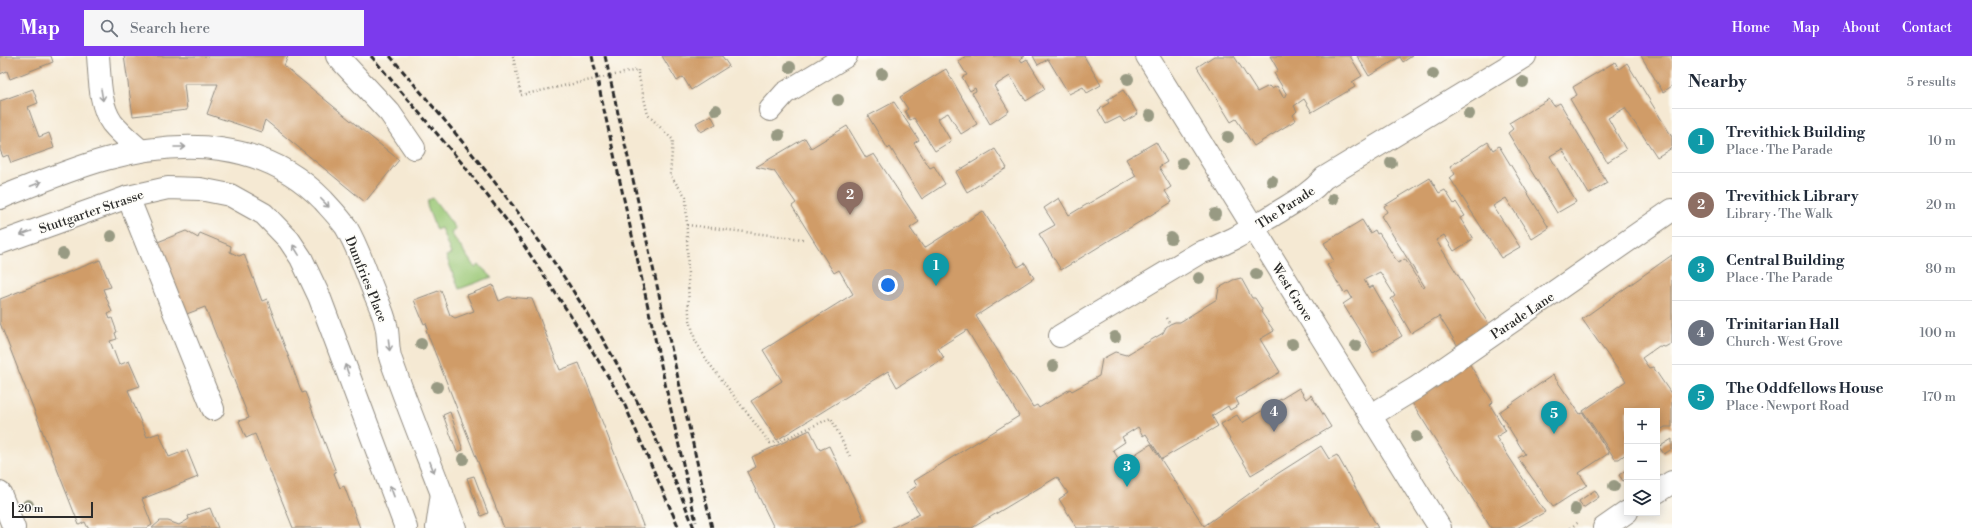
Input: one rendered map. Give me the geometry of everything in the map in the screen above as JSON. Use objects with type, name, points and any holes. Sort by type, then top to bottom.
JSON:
[{"type":"street","points":[[98,56],[105,110],[111,121],[121,133],[141,151]]},
{"type":"street","points":[[337,56],[390,113],[414,148]]},
{"type":"street","points":[[770,110],[785,93],[846,56]]},
{"type":"street","name":"West Grove","points":[[1147,56],[1440,528]]},
{"type":"street","name":"The Parade","points":[[1060,336],[1199,253],[1221,247],[1312,191],[1324,178],[1525,56]]},
{"type":"street","name":"Dumfries Place","points":[[141,151],[173,147],[201,147],[248,154],[271,163],[297,177],[336,214],[346,227],[354,243],[386,323],[390,357],[455,528]]},
{"type":"street","points":[[0,198],[106,159],[141,151]]},
{"type":"street","name":"Stuttgarter Strasse","points":[[0,243],[128,197],[162,189],[184,188],[219,192],[230,195],[247,203],[264,214],[289,240],[319,296],[406,528]]},
{"type":"street","points":[[128,197],[213,409]]},
{"type":"street","name":"Parade Lane","points":[[1370,416],[1416,388],[1672,210]]},
{"type":"street","points":[[1660,490],[1672,482]]},
{"type":"street","points":[[437,528],[442,493]]},
{"type":"street","points":[[0,494],[14,528]]},
{"type":"street","points":[[1604,528],[1624,514]]},
{"type":"path","points":[[513,56],[521,95],[638,70],[647,113],[673,140],[670,175],[686,197],[689,316],[695,340],[708,362],[770,443],[778,442],[831,418],[851,459]]},
{"type":"path","points":[[687,225],[803,239]]},
{"type":"path","points":[[1166,318],[1170,324]]},
{"type":"green space","points":[[433,198],[456,229],[451,233],[475,268],[479,265],[492,277],[459,289],[446,256],[451,254],[441,228],[436,230],[427,206],[428,200]]},
{"type":"building","points":[[0,56],[51,56],[53,62],[10,79],[7,71],[0,74]]},
{"type":"building","points":[[124,56],[288,56],[284,66],[399,160],[365,202],[265,120],[261,132],[207,114],[218,84],[184,84],[187,110],[133,116]]},
{"type":"building","points":[[662,56],[722,56],[729,66],[691,90],[683,77],[677,81]]},
{"type":"building","points":[[966,56],[1025,56],[1020,59],[1022,62],[1027,59],[1045,89],[1026,101],[1010,76],[994,86],[1009,111],[990,124],[972,93],[976,91],[975,88],[970,91],[962,77],[967,75],[958,61]]},
{"type":"building","points":[[1033,56],[1084,56],[1101,85],[1087,93],[1083,87],[1069,94],[1048,59],[1038,65]]},
{"type":"building","points":[[1214,56],[1234,56],[1257,92],[1269,86],[1272,89],[1277,86],[1283,97],[1287,95],[1274,73],[1278,70],[1270,56],[1350,56],[1362,76],[1352,82],[1355,87],[1312,112],[1304,99],[1294,106],[1297,111],[1293,115],[1296,120],[1254,146],[1236,119],[1231,122],[1197,67]]},
{"type":"building","points":[[1357,56],[1412,56],[1403,62],[1400,57],[1369,76]]},
{"type":"building","points":[[1641,56],[1672,56],[1672,86],[1663,92]]},
{"type":"building","points":[[1615,62],[1619,69],[1627,63],[1672,137],[1672,148],[1657,157],[1625,108],[1608,118],[1626,150],[1607,162],[1570,99],[1577,95],[1573,87]]},
{"type":"building","points":[[946,69],[977,124],[961,134],[948,113],[942,116],[938,119],[951,141],[935,151],[914,118],[910,120],[905,111],[908,109],[900,97]]},
{"type":"building","points":[[33,89],[38,103],[28,107],[39,137],[49,133],[54,148],[11,163],[8,155],[3,157],[0,150],[0,101]]},
{"type":"building","points":[[1123,90],[1138,114],[1124,122],[1120,117],[1106,124],[1098,110],[1109,103],[1107,100]]},
{"type":"building","points":[[1549,99],[1554,106],[1560,103],[1607,183],[1589,194],[1562,149],[1550,156],[1576,202],[1557,213],[1508,133],[1513,129],[1509,123]]},
{"type":"building","points":[[894,102],[919,140],[914,143],[930,168],[934,166],[945,184],[922,199],[890,147],[888,149],[868,116]]},
{"type":"building","points":[[711,115],[716,124],[701,132],[696,123]]},
{"type":"building","points":[[847,126],[866,158],[874,154],[919,222],[910,228],[924,248],[983,211],[1018,267],[1025,263],[1034,278],[976,316],[1033,407],[1037,405],[1039,408],[1070,389],[1072,391],[1099,376],[1102,359],[1115,352],[1126,355],[1163,333],[1166,327],[1170,324],[1180,322],[1217,299],[1219,288],[1233,280],[1241,278],[1252,298],[1255,298],[1262,309],[1261,312],[1274,331],[1260,339],[1280,372],[1236,399],[1239,405],[1230,410],[1228,406],[1212,416],[1218,426],[1162,459],[1146,434],[1143,436],[1138,427],[1122,437],[1125,442],[1113,450],[1121,463],[1151,444],[1204,526],[1277,474],[1321,446],[1329,459],[1337,455],[1378,528],[1077,528],[1059,499],[1068,493],[1057,477],[972,528],[891,528],[920,514],[906,493],[917,486],[914,481],[1019,416],[967,330],[938,348],[944,358],[897,387],[888,371],[777,440],[751,401],[782,381],[763,350],[853,294],[839,270],[834,273],[792,206],[796,203],[774,171],[756,167],[805,138],[811,148]]},
{"type":"building","points":[[1156,142],[1167,162],[1159,167],[1171,187],[1165,191],[1172,202],[1061,270],[1039,234],[1055,225],[1044,208],[1059,198],[1069,215],[1136,176],[1126,159]]},
{"type":"building","points":[[1488,142],[1493,150],[1499,146],[1549,228],[1532,239],[1506,198],[1493,206],[1520,247],[1501,258],[1450,178],[1455,174],[1450,166]]},
{"type":"building","points":[[995,149],[1007,168],[967,192],[956,172]]},
{"type":"building","points":[[1430,178],[1439,193],[1445,190],[1454,204],[1456,202],[1465,216],[1460,218],[1473,239],[1454,251],[1444,235],[1436,240],[1493,331],[1461,351],[1439,316],[1411,333],[1391,299],[1395,296],[1380,272],[1364,280],[1369,288],[1373,286],[1402,336],[1373,353],[1343,304],[1352,298],[1348,291],[1344,293],[1327,265],[1334,261],[1324,243],[1362,220],[1370,233],[1375,230],[1377,234],[1379,233],[1398,263],[1405,259],[1423,288],[1425,287],[1381,216],[1387,212],[1384,206]]},
{"type":"building","points":[[186,231],[198,238],[200,233],[231,246],[230,252],[239,256],[244,254],[262,301],[267,299],[302,393],[305,392],[336,472],[334,473],[340,488],[344,486],[360,528],[293,528],[255,434],[246,438],[239,421],[249,418],[205,307],[184,315],[155,243]]},
{"type":"building","points":[[1672,255],[1672,343],[1665,347],[1659,346],[1642,358],[1649,368],[1653,367],[1672,395],[1672,427],[1665,427],[1660,430],[1660,408],[1624,408],[1624,455],[1619,459],[1615,459],[1583,411],[1626,381],[1582,319]]},
{"type":"building","points":[[100,260],[111,287],[103,289],[112,312],[108,314],[110,319],[112,318],[117,332],[115,333],[117,339],[110,341],[119,365],[129,361],[140,386],[128,390],[147,437],[159,433],[169,457],[187,450],[198,477],[142,499],[152,525],[147,528],[88,528],[85,522],[79,525],[0,323],[0,299]]},
{"type":"building","points":[[493,285],[499,301],[508,297],[532,299],[560,370],[579,363],[644,528],[504,528],[426,330],[428,329],[426,323],[424,324],[414,300],[441,290],[450,315],[455,318],[474,311],[467,295]]},
{"type":"building","points":[[1467,360],[1493,402],[1490,405],[1506,431],[1496,437],[1545,512],[1517,528],[1491,528],[1409,398]]},
{"type":"building","points":[[1553,375],[1580,414],[1583,413],[1609,453],[1579,473],[1587,485],[1553,507],[1518,458],[1525,454],[1499,412]]},
{"type":"building","points":[[1299,388],[1306,399],[1311,395],[1331,427],[1251,475],[1221,424],[1237,415],[1242,423]]},
{"type":"building","points":[[450,412],[463,450],[457,452],[443,415]]},
{"type":"building","points":[[810,430],[820,450],[829,446],[865,521],[851,528],[774,528],[747,472],[756,467],[752,457]]},
{"type":"building","points":[[1672,439],[1672,449],[1664,454],[1660,446]]},
{"type":"building","points":[[1624,471],[1624,480],[1623,481],[1619,475]]},
{"type":"building","points":[[474,476],[488,513],[481,516],[467,478]]},
{"type":"building","points":[[1595,490],[1599,497],[1583,508],[1579,501]]},
{"type":"building","points":[[210,508],[218,528],[152,528],[160,521],[168,521],[179,525],[189,519],[188,516]]},
{"type":"railway","points":[[371,56],[461,162],[511,226],[574,321],[623,401],[679,528]]},
{"type":"railway","points":[[390,56],[457,135],[501,190],[562,274],[600,335],[635,398],[681,495],[694,528]]},
{"type":"railway","points":[[592,56],[696,522]]},
{"type":"railway","points":[[605,56],[712,528]]},
{"type":"place","name":"Trevithick Library","points":[[850,215]]},
{"type":"place","name":"Trevithick Building","points":[[936,286]]},
{"type":"place","name":"Trinitarian Hall","points":[[1274,432]]},
{"type":"place","name":"The Oddfellows House","points":[[1554,434]]},
{"type":"place","name":"Central Building","points":[[1127,487]]}]
